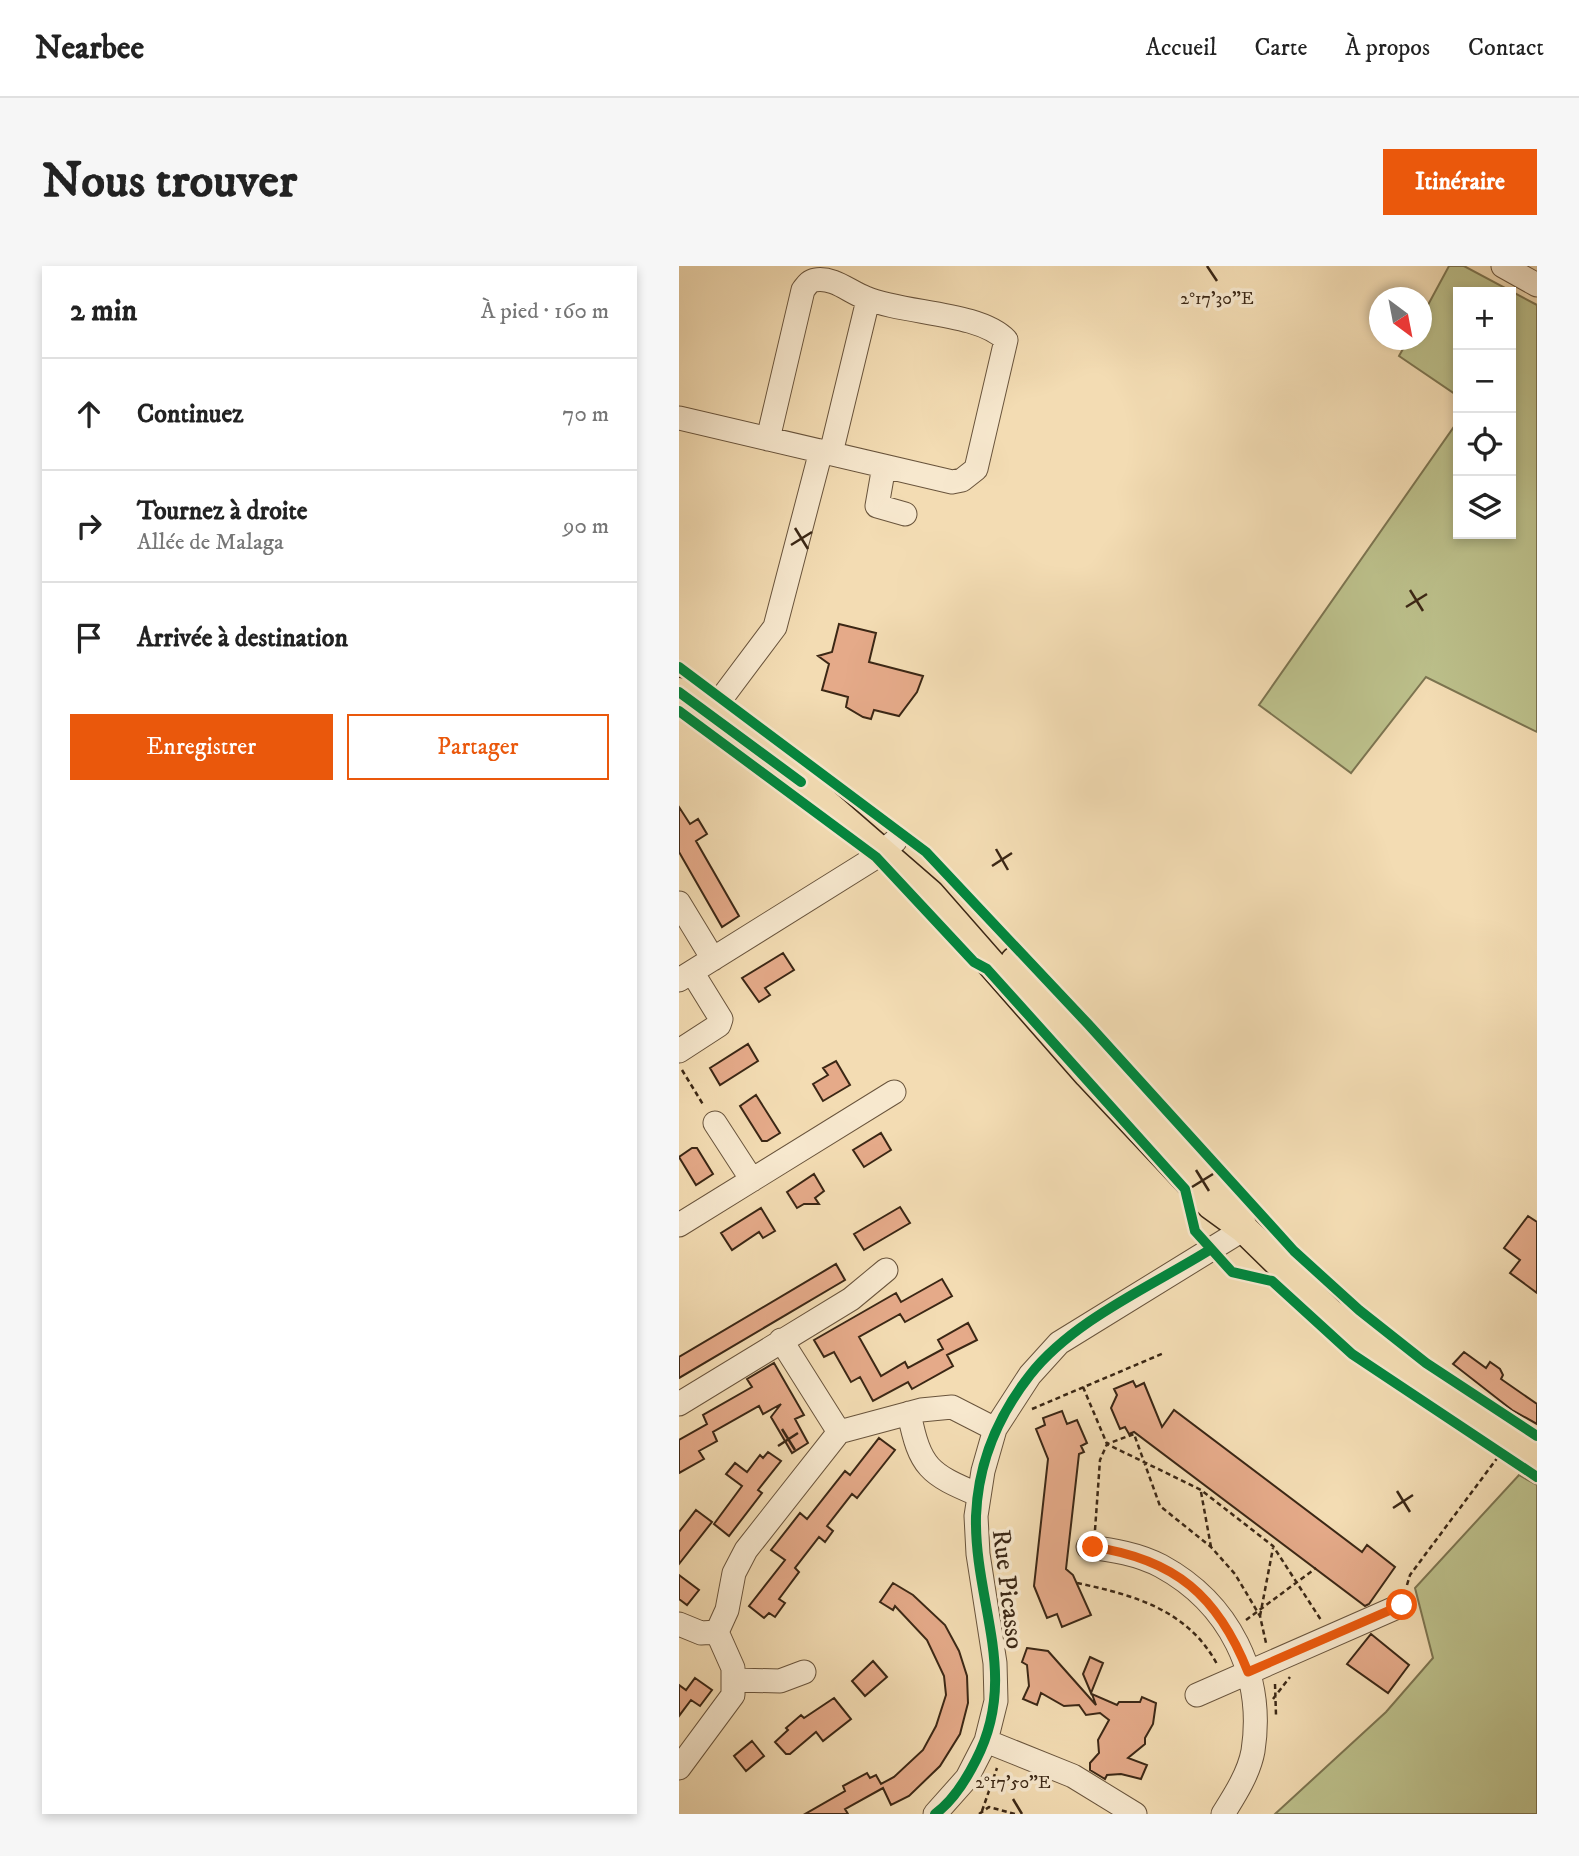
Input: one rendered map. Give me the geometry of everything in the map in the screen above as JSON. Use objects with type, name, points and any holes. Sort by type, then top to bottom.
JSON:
[{"type":"main road","points":[[679,692],[801,782],[836,795],[889,846],[963,904],[1227,1193],[1244,1229],[1329,1312],[1516,1456]]},
{"type":"street","points":[[1503,266],[1537,285]]},
{"type":"street","points":[[679,418],[768,439],[826,452],[952,482],[970,475],[976,469],[1006,340],[989,327],[868,300],[838,283],[816,280],[809,282],[803,290],[768,439]]},
{"type":"street","points":[[709,715],[775,628],[868,300]]},
{"type":"street","points":[[884,466],[877,506],[905,514]]},
{"type":"street","points":[[679,1051],[719,1025],[721,1019],[686,976],[889,846]]},
{"type":"street","points":[[679,903],[713,959]]},
{"type":"street","points":[[679,1225],[894,1092]]},
{"type":"street","points":[[715,1124],[752,1180]]},
{"type":"street","name":"Rue Picasso","points":[[935,1814],[995,1745],[995,1663],[978,1554],[976,1516],[997,1426],[1030,1375],[1059,1343],[1244,1229]]},
{"type":"street","points":[[679,1404],[851,1299],[886,1269]]},
{"type":"street","points":[[781,1340],[839,1432]]},
{"type":"street","points":[[679,1768],[733,1695],[733,1668],[717,1632],[727,1610],[734,1573],[746,1550],[839,1432],[909,1413],[952,1407],[997,1426]]},
{"type":"street","points":[[909,1413],[916,1446],[926,1465],[946,1481],[979,1495]]},
{"type":"street","points":[[1091,1547],[1124,1552],[1160,1566],[1205,1597],[1230,1632],[1255,1689],[1254,1726],[1252,1753],[1239,1788],[1223,1814]]},
{"type":"street","points":[[1197,1695],[1402,1605]]},
{"type":"street","points":[[679,1624],[701,1633],[717,1632]]},
{"type":"street","points":[[735,1680],[780,1681],[804,1672]]},
{"type":"street","points":[[995,1745],[1073,1776],[1135,1814]]},
{"type":"path","points":[[679,1065],[715,1124]]},
{"type":"path","points":[[997,1426],[1164,1353]]},
{"type":"path","points":[[1091,1547],[1100,1460],[1107,1444],[1201,1490],[1273,1546],[1326,1627],[1314,1644]]},
{"type":"path","points":[[1410,1575],[1516,1456],[1490,1446]]},
{"type":"path","points":[[1201,1490],[1211,1547]]},
{"type":"path","points":[[1260,1616],[1273,1546]]},
{"type":"path","points":[[1230,1632],[1316,1568]]},
{"type":"path","points":[[1077,1583],[1122,1592],[1167,1611],[1201,1641],[1226,1682]]},
{"type":"path","points":[[1254,1726],[1291,1674]]},
{"type":"path","points":[[981,1812],[995,1745]]},
{"type":"path","points":[[981,1812],[989,1807],[1015,1814]]},
{"type":"green space","points":[[1449,266],[1464,266],[1503,287],[1453,287],[1453,393],[1399,356],[1402,350],[1432,350],[1432,297]]},
{"type":"green space","points":[[1516,294],[1537,305],[1537,732],[1426,677],[1351,773],[1259,705],[1453,428],[1453,539],[1516,539]]},
{"type":"green space","points":[[1519,1475],[1537,1485],[1537,1814],[1275,1814],[1386,1712],[1433,1658],[1415,1588]]},
{"type":"building","points":[[839,624],[876,633],[869,662],[923,676],[917,692],[899,716],[874,710],[871,719],[863,717],[846,707],[848,697],[822,690],[829,664],[818,656],[832,652]]},
{"type":"building","points":[[679,807],[690,824],[698,819],[707,834],[696,841],[739,916],[722,927],[679,852]]},
{"type":"building","points":[[783,953],[794,970],[765,988],[770,995],[759,1002],[742,978]]},
{"type":"building","points":[[748,1044],[758,1061],[720,1085],[710,1068]]},
{"type":"building","points":[[836,1061],[850,1085],[823,1101],[813,1084],[828,1075],[823,1068]]},
{"type":"building","points":[[756,1095],[780,1133],[767,1141],[762,1141],[740,1106]]},
{"type":"building","points":[[881,1133],[891,1150],[864,1167],[853,1150]]},
{"type":"building","points":[[692,1148],[697,1148],[713,1174],[696,1185],[679,1157]]},
{"type":"building","points":[[814,1174],[824,1191],[815,1198],[819,1204],[804,1204],[797,1208],[787,1192]]},
{"type":"building","points":[[900,1207],[910,1223],[864,1250],[854,1234]]},
{"type":"building","points":[[761,1208],[775,1231],[763,1238],[759,1232],[732,1250],[721,1233]]},
{"type":"building","points":[[1528,1216],[1537,1222],[1537,1293],[1510,1273],[1520,1260],[1504,1248]]},
{"type":"building","points":[[836,1264],[845,1280],[679,1378],[679,1357]]},
{"type":"building","points":[[942,1279],[952,1296],[905,1322],[900,1314],[859,1337],[881,1376],[905,1362],[908,1368],[943,1349],[938,1340],[968,1323],[977,1340],[947,1355],[953,1366],[912,1389],[908,1382],[873,1401],[860,1377],[851,1382],[834,1352],[824,1357],[814,1340],[896,1293],[901,1302]]},
{"type":"building","points":[[1464,1352],[1486,1368],[1490,1362],[1500,1369],[1503,1375],[1501,1379],[1537,1404],[1537,1424],[1512,1410],[1453,1364]]},
{"type":"building","points":[[774,1363],[804,1415],[795,1419],[808,1443],[792,1453],[771,1417],[781,1404],[763,1414],[759,1406],[713,1432],[717,1441],[699,1451],[704,1459],[679,1473],[679,1440],[707,1424],[703,1415],[752,1387],[747,1379]]},
{"type":"building","points":[[1133,1381],[1136,1387],[1144,1383],[1162,1427],[1174,1410],[1362,1552],[1367,1545],[1395,1567],[1369,1604],[1365,1606],[1134,1432],[1129,1434],[1125,1427],[1120,1429],[1111,1408],[1117,1395],[1114,1389]]},
{"type":"building","points":[[1062,1411],[1067,1424],[1077,1420],[1087,1443],[1081,1446],[1084,1452],[1079,1454],[1066,1569],[1073,1575],[1091,1615],[1062,1627],[1057,1614],[1047,1618],[1034,1586],[1048,1459],[1036,1429],[1045,1425],[1043,1418]]},
{"type":"building","points":[[879,1438],[895,1450],[857,1498],[852,1494],[827,1526],[833,1531],[825,1542],[819,1537],[795,1568],[799,1572],[779,1599],[785,1603],[775,1617],[769,1613],[764,1618],[749,1606],[785,1560],[771,1550],[800,1513],[807,1519],[845,1471],[850,1475]]},
{"type":"building","points":[[768,1452],[781,1461],[758,1490],[762,1493],[729,1536],[714,1524],[742,1486],[726,1474],[735,1463],[747,1472],[760,1455],[763,1458]]},
{"type":"building","points":[[696,1510],[712,1522],[679,1564],[679,1532]]},
{"type":"building","points":[[679,1575],[699,1590],[687,1605],[679,1599]]},
{"type":"building","points":[[893,1583],[913,1595],[945,1625],[959,1651],[967,1676],[968,1703],[960,1734],[940,1766],[909,1796],[891,1805],[883,1788],[845,1809],[848,1814],[805,1814],[845,1791],[843,1786],[867,1773],[870,1778],[876,1775],[881,1784],[894,1777],[923,1750],[936,1726],[946,1695],[944,1676],[927,1640],[895,1606],[893,1610],[880,1602]]},
{"type":"building","points":[[1371,1634],[1409,1665],[1388,1693],[1347,1664]]},
{"type":"building","points":[[1027,1648],[1048,1651],[1096,1705],[1092,1694],[1117,1705],[1119,1702],[1140,1702],[1142,1697],[1156,1703],[1153,1724],[1145,1738],[1145,1744],[1128,1758],[1147,1765],[1141,1779],[1121,1774],[1107,1775],[1105,1779],[1090,1770],[1090,1763],[1099,1753],[1098,1740],[1109,1720],[1100,1713],[1086,1715],[1079,1705],[1064,1706],[1041,1693],[1037,1705],[1023,1699],[1029,1686],[1027,1665],[1022,1662]]},
{"type":"building","points":[[1090,1657],[1103,1663],[1091,1693],[1083,1674]]},
{"type":"building","points":[[873,1661],[887,1677],[865,1696],[852,1681]]},
{"type":"building","points":[[695,1678],[712,1690],[700,1706],[691,1700],[679,1716],[679,1685],[686,1690]]},
{"type":"building","points":[[834,1698],[851,1719],[823,1741],[816,1732],[790,1754],[786,1754],[775,1742],[788,1730],[786,1728],[801,1715],[804,1718]]},
{"type":"building","points":[[752,1741],[764,1756],[746,1771],[734,1756]]},
{"type":"cycle path","points":[[679,667],[926,852],[1088,1024],[1294,1251],[1359,1310],[1426,1363],[1537,1436]]},
{"type":"cycle path","points":[[679,692],[801,782]]},
{"type":"cycle path","points":[[679,711],[876,857],[974,962],[987,969],[1185,1189],[1195,1231],[1232,1272],[1272,1281],[1352,1354],[1537,1477]]},
{"type":"cycle path","points":[[935,1814],[959,1790],[989,1729],[995,1668],[977,1548],[976,1516],[981,1478],[999,1424],[1030,1375],[1068,1337],[1115,1305],[1211,1249]]},
{"type":"route","points":[[1093,1547],[1124,1552],[1160,1566],[1205,1597],[1235,1640],[1248,1672],[1402,1605]]}]
